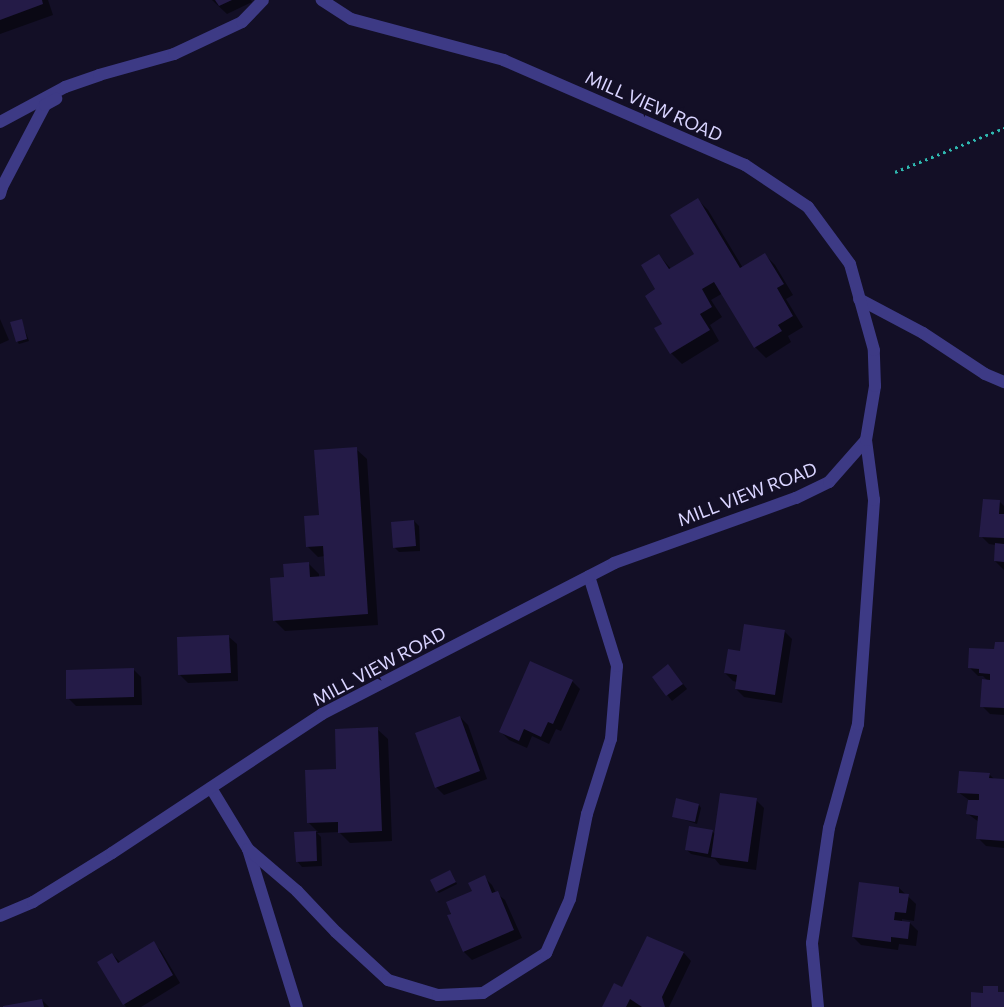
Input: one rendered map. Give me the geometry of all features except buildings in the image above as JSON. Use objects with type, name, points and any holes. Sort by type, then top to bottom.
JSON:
[{"type":"street","points":[[0,122],[65,87],[99,75],[174,54],[242,22],[263,0]]},
{"type":"street","name":"MILL VIEW ROAD","points":[[0,916],[33,902],[211,788],[322,714],[614,563],[804,494],[829,482],[866,440],[875,386],[874,350],[850,264],[808,206],[745,165],[504,60],[351,20],[322,0]]},
{"type":"street","points":[[0,194],[45,105],[99,75]]},
{"type":"street","points":[[859,299],[923,333],[985,374],[1004,382]]},
{"type":"street","points":[[818,1007],[812,943],[828,828],[858,724],[874,500],[866,440]]},
{"type":"street","points":[[248,849],[297,891],[336,932],[388,980],[438,995],[483,993],[546,953],[570,899],[587,814],[611,739],[617,666],[589,576]]},
{"type":"street","points":[[211,788],[248,849],[297,1007]]},
{"type":"path","points":[[895,172],[1004,128]]}]
